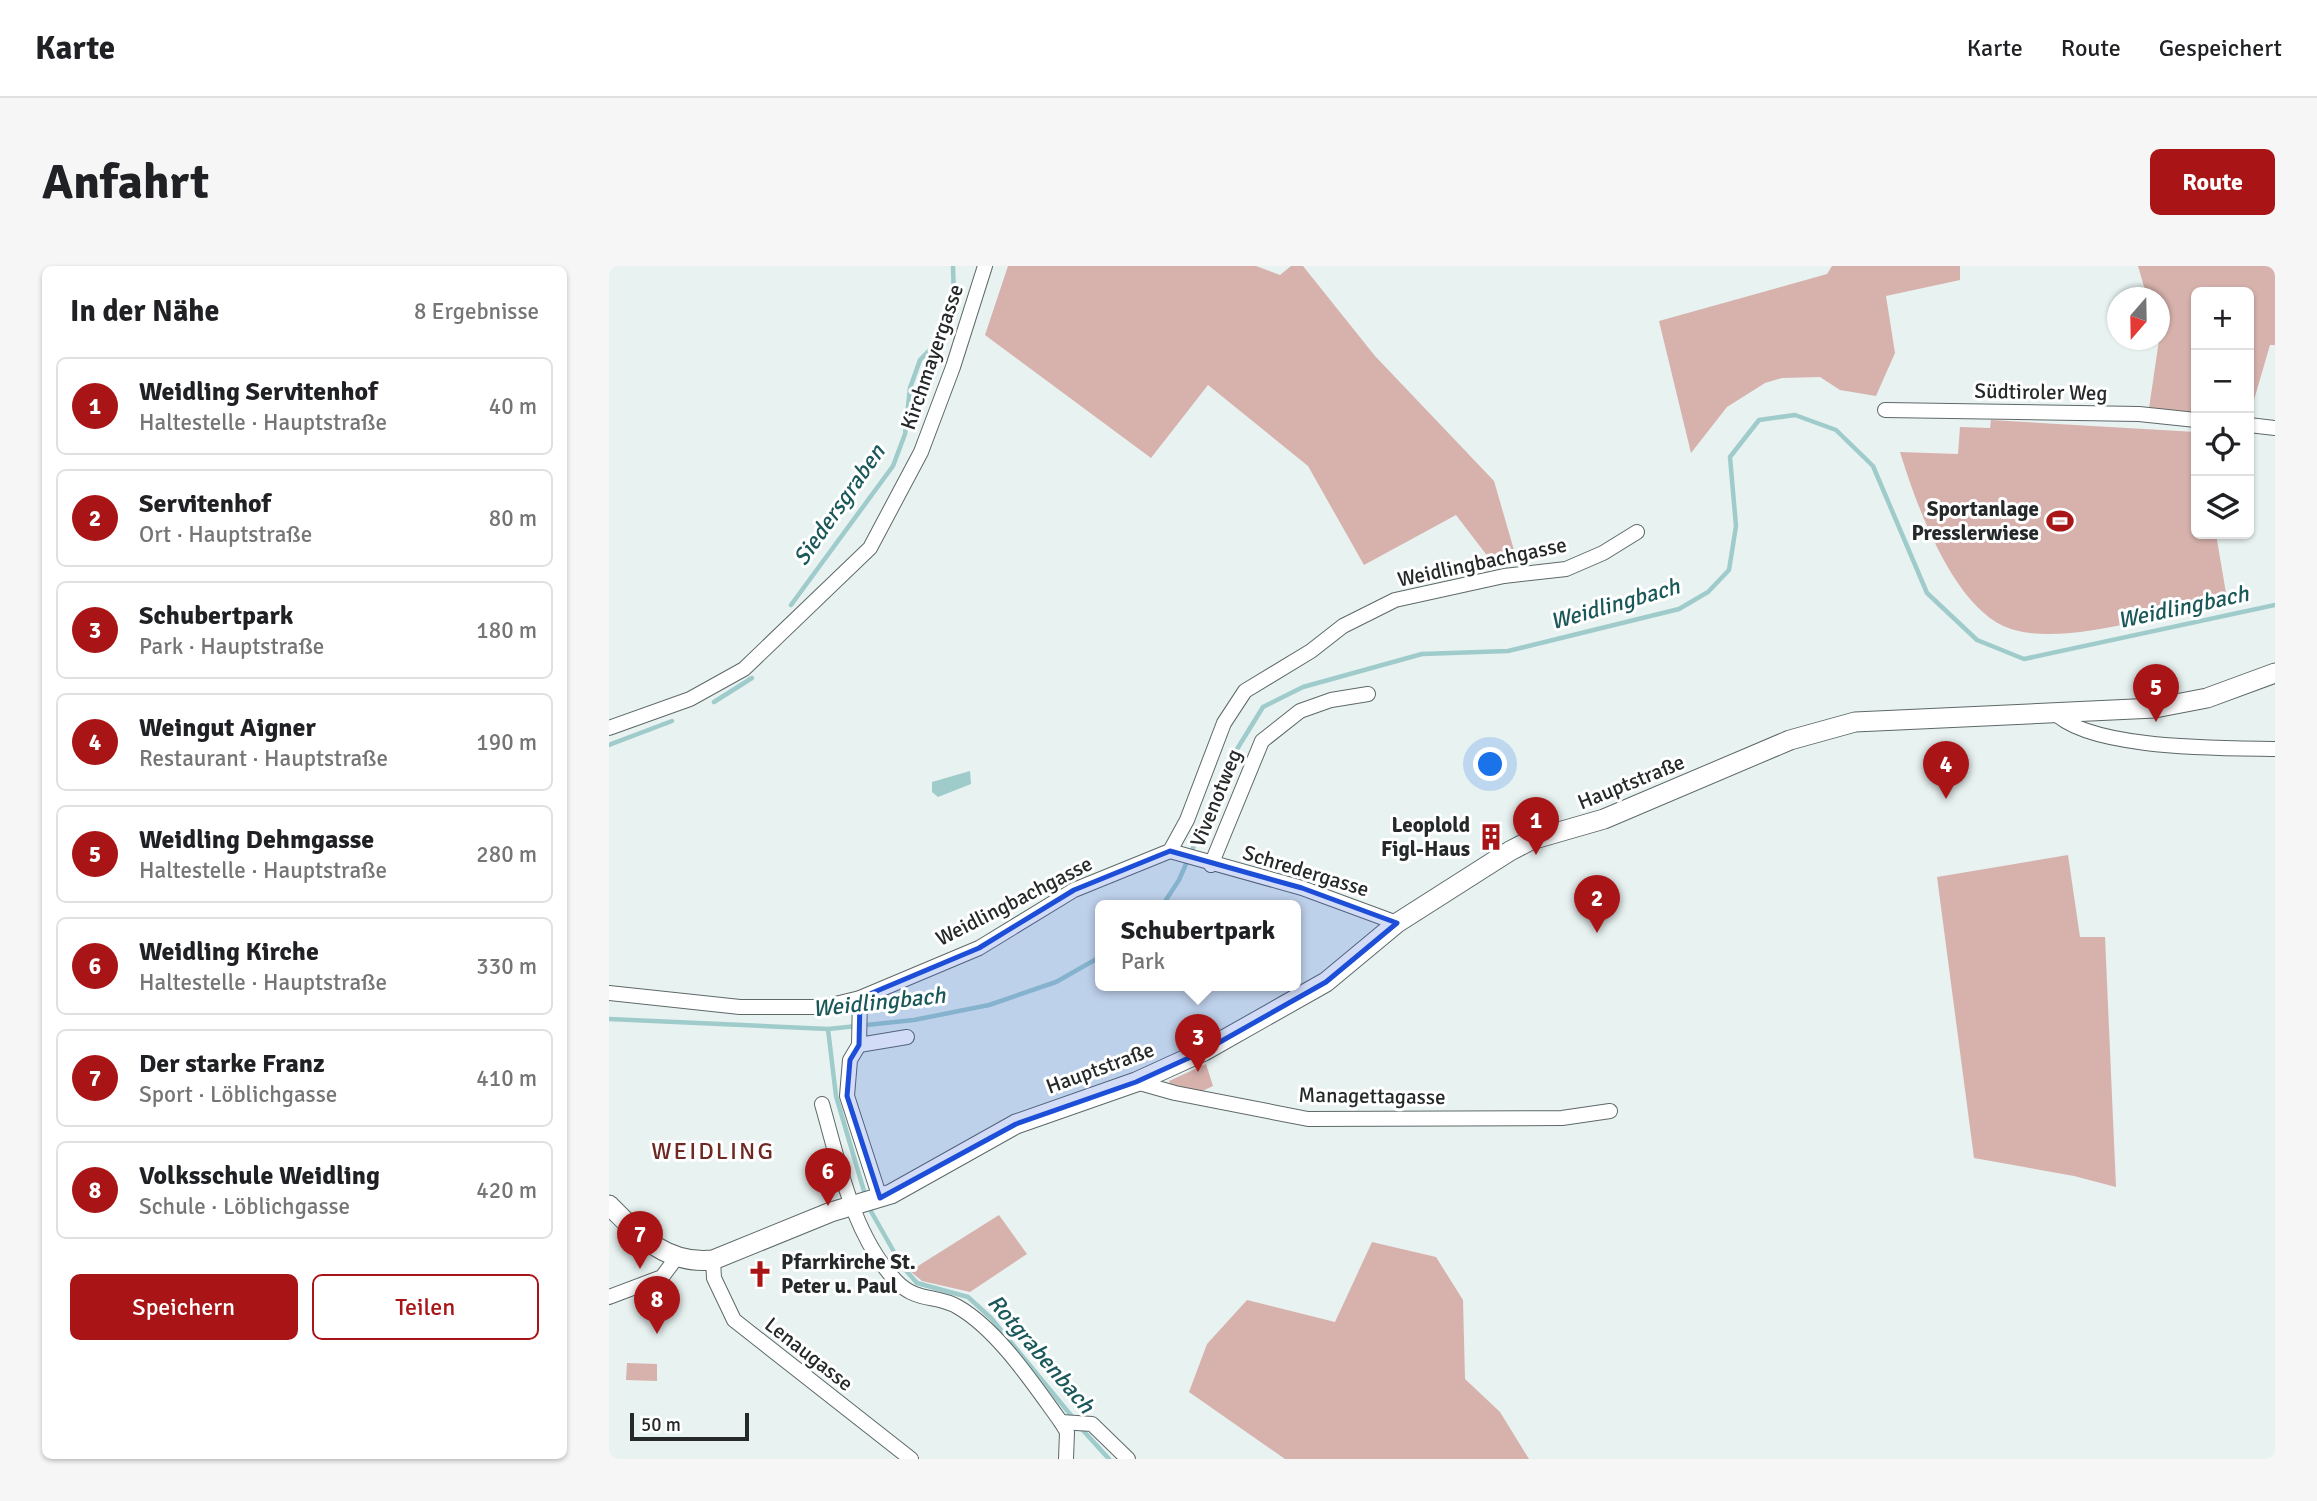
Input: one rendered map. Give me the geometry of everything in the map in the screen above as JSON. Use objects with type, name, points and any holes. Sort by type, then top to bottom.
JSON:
[{"type":"main road","name":"Hauptstraße","points":[[609,1205],[637,1235],[677,1257],[688,1261],[713,1260],[908,1186],[1016,1124],[1136,1082],[1204,1051],[1326,982],[1397,923],[1531,840],[1604,819],[1790,740],[1829,727],[1878,720],[2155,708],[2207,698],[2275,673]]},
{"type":"street","name":"Kirchmayergasse","points":[[609,728],[690,699],[744,669],[870,548],[921,452],[953,367],[985,266]]},
{"type":"street","name":"Südtiroler Weg","points":[[1885,410],[2139,414],[2191,419]]},
{"type":"street","points":[[2254,426],[2275,428]]},
{"type":"street","name":"Weidlingbachgasse","points":[[609,993],[740,1007],[823,1007],[860,998],[979,948],[1074,890],[1176,853],[1224,723],[1244,691],[1311,651],[1343,626],[1395,600],[1504,576],[1566,569],[1603,553],[1637,532]]},
{"type":"street","name":"Vivenotweg","points":[[1206,863],[1262,741],[1300,711],[1331,701],[1368,694]]},
{"type":"street","points":[[2053,711],[2066,724],[2092,733],[2154,744],[2275,749]]},
{"type":"street","name":"Schredergasse","points":[[1176,853],[1302,888],[1397,923]]},
{"type":"street","points":[[860,998],[859,1040],[851,1060],[847,1096],[877,1254],[897,1282],[918,1297],[958,1306],[997,1341],[1067,1432],[1066,1459]]},
{"type":"street","points":[[859,1040],[907,1037]]},
{"type":"street","name":"Managettagasse","points":[[1136,1082],[1175,1093],[1308,1119],[1562,1118],[1610,1111]]},
{"type":"street","points":[[821,1104],[867,1201]]},
{"type":"street","points":[[609,1297],[662,1277],[677,1257]]},
{"type":"street","name":"Lenaugasse","points":[[713,1260],[714,1278],[734,1320],[911,1459]]},
{"type":"street","points":[[1061,1422],[1092,1424],[1128,1459]]},
{"type":"highlighted area","points":[[1170,851],[1302,888],[1397,923],[1326,982],[1204,1051],[1136,1082],[1016,1124],[880,1198],[847,1096],[850,1060],[859,1045],[860,998],[979,948],[1074,890]]},
{"type":"shaded area","points":[[1008,266],[1256,266],[1280,275],[1291,266],[1303,266],[1375,356],[1494,481],[1516,557],[1492,562],[1456,515],[1364,565],[1308,466],[1208,385],[1151,458],[985,335]]},
{"type":"shaded area","points":[[1832,266],[1960,266],[1960,280],[1886,296],[1895,353],[1876,396],[1840,390],[1820,377],[1782,378],[1765,383],[1727,407],[1691,453],[1659,321],[1827,274]]},
{"type":"shaded area","points":[[2138,266],[2275,266],[2275,345],[2270,345],[2254,400],[2254,287],[2191,287],[2191,419],[2148,415],[2158,350],[2170,350],[2170,287],[2144,287]]},
{"type":"shaded area","name":"Sportanlage Presslerwiese","points":[[1991,420],[2191,432],[2191,539],[2217,539],[2227,599],[2118,626],[2060,634],[2011,629],[1991,618],[1972,601],[1940,553],[1916,499],[1900,452],[1958,454],[1960,427],[1990,428]]},
{"type":"shaded area","points":[[2068,855],[2080,937],[2105,937],[2116,1187],[2074,1176],[1974,1158],[1937,877]]},
{"type":"shaded area","points":[[1206,1064],[1213,1086],[1198,1093],[1172,1088],[1169,1081]]},
{"type":"shaded area","points":[[999,1215],[1027,1254],[970,1292],[922,1281],[910,1271]]},
{"type":"shaded area","points":[[1372,1242],[1436,1257],[1463,1300],[1465,1379],[1500,1412],[1529,1459],[1285,1459],[1189,1392],[1207,1344],[1247,1300],[1335,1322]]},
{"type":"shaded area","points":[[627,1363],[657,1364],[657,1381],[626,1380]]},
{"type":"water","points":[[970,771],[971,784],[938,797],[932,792],[932,782]]},
{"type":"waterway","name":"Siedersgraben","points":[[791,605],[893,466],[905,434],[910,388],[920,360],[940,339],[954,301],[953,266]]},
{"type":"waterway","name":"Weidlingbach","points":[[1166,900],[1179,880],[1234,754],[1263,707],[1303,687],[1422,654],[1508,651],[1679,609],[1708,592],[1729,570],[1736,526],[1730,457],[1759,420],[1795,415],[1836,430],[1873,466],[1927,593],[1977,640],[2024,659],[2275,605]]},
{"type":"waterway","name":"Siedersgraben","points":[[714,702],[752,678]]},
{"type":"waterway","name":"Siedersgraben","points":[[609,745],[672,721]]},
{"type":"waterway","name":"Weidlingbach","points":[[609,1019],[828,1029],[914,1020],[989,1005],[1056,982],[1095,960]]},
{"type":"waterway","name":"Rotgrabenbach","points":[[828,1029],[836,1096],[866,1198]]},
{"type":"waterway","name":"Rotgrabenbach","points":[[868,1206],[902,1266],[917,1283],[968,1297],[991,1318],[1074,1419]]},
{"type":"waterway","name":"Rotgrabenbach","points":[[1079,1426],[1109,1459]]},
{"type":"place","name":"Sportanlage Presslerwiese","points":[[2060,521]]},
{"type":"place","name":"Weidling Dehmgasse","points":[[2156,722]]},
{"type":"place","name":"Weingut Aigner","points":[[1946,799]]},
{"type":"place","name":"Leoplold Figl-Haus","points":[[1491,837]]},
{"type":"place","name":"Weidling Servitenhof","points":[[1536,855]]},
{"type":"place","name":"Servitenhof","points":[[1597,933]]},
{"type":"place","name":"Schubertpark","points":[[1198,1072]]},
{"type":"place","name":"Weidling Kirche","points":[[828,1206]]},
{"type":"place","name":"Der starke Franz","points":[[640,1269]]},
{"type":"place","name":"Pfarrkirche St. Peter u. Paul","points":[[760,1274]]},
{"type":"place","name":"Volksschule Weidling","points":[[657,1334]]},
{"type":"district","name":"WEIDLING","points":[[713,1151]]}]
